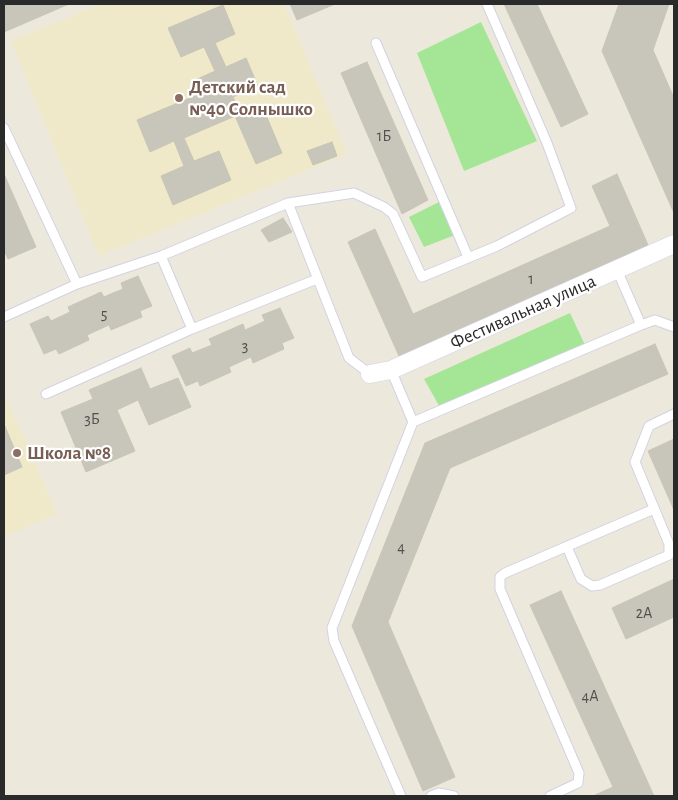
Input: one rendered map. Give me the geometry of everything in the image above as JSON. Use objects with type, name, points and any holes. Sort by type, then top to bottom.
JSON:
[{"type":"street","name":"Фестивальная улица","points":[[370,374],[391,370],[674,244]]},
{"type":"lane","points":[[4,316],[77,284],[161,256],[288,203],[354,193],[384,207],[393,214],[422,277],[497,246],[572,208],[547,143],[487,4]]},
{"type":"lane","points":[[376,43],[468,257]]},
{"type":"lane","points":[[4,128],[77,284]]},
{"type":"lane","points":[[288,203],[316,279],[349,358],[370,374]]},
{"type":"lane","points":[[161,256],[192,329]]},
{"type":"lane","points":[[617,270],[641,325]]},
{"type":"lane","points":[[46,394],[192,329],[316,279]]},
{"type":"lane","points":[[413,422],[641,325],[655,320],[674,326]]},
{"type":"lane","points":[[391,370],[413,422],[332,628],[334,641],[398,796]]},
{"type":"lane","points":[[567,547],[585,583],[592,586],[608,582],[669,555],[669,544],[636,469],[636,456],[649,426],[674,414]]},
{"type":"lane","points":[[550,796],[578,783],[579,773],[499,583],[500,577],[505,573],[654,509]]},
{"type":"lane","points":[[431,796],[440,793],[454,796]]},
{"type":"shaded area","name":"Детский сад №40 Солнышко","points":[[101,4],[284,4],[347,154],[99,256],[11,41]]},
{"type":"shaded area","name":"Школа №8","points":[[4,393],[57,514],[4,537]]},
{"type":"green space","points":[[481,22],[537,141],[464,171],[417,53]]},
{"type":"green space","points":[[439,202],[455,235],[424,247],[409,217]]},
{"type":"green space","points":[[570,313],[585,345],[442,411],[424,379]]},
{"type":"building","points":[[4,4],[69,4],[4,32]]},
{"type":"building","points":[[290,4],[335,4],[297,20]]},
{"type":"building","points":[[504,4],[537,4],[588,114],[561,127]]},
{"type":"building","points":[[619,4],[669,4],[653,50],[674,98],[674,213],[602,51]]},
{"type":"building","points":[[223,5],[235,34],[215,43],[226,67],[246,58],[258,86],[233,97],[242,117],[263,108],[282,153],[256,164],[235,116],[184,138],[194,161],[219,151],[231,180],[173,205],[161,176],[184,166],[174,141],[150,152],[137,120],[197,95],[191,82],[215,71],[204,47],[181,57],[168,28]]},
{"type":"building","points":[[367,62],[428,200],[402,214],[341,73]]},
{"type":"building","points":[[332,142],[337,156],[313,165],[307,151]]},
{"type":"building","points":[[4,174],[36,247],[8,259],[4,250]]},
{"type":"building","points":[[617,174],[648,245],[399,356],[348,242],[375,229],[413,314],[610,226],[592,186]]},
{"type":"building","points":[[283,218],[292,232],[269,242],[261,230]]},
{"type":"building","points":[[138,276],[152,306],[140,311],[142,317],[111,330],[109,325],[87,335],[89,340],[59,354],[56,349],[44,354],[30,324],[48,316],[51,321],[70,312],[68,307],[101,292],[104,297],[123,289],[121,283]]},
{"type":"building","points":[[280,308],[294,338],[282,343],[284,349],[253,363],[251,357],[229,367],[231,372],[200,386],[198,381],[186,386],[172,356],[190,348],[192,353],[212,345],[209,339],[243,324],[245,330],[265,321],[262,315]]},
{"type":"building","points":[[655,344],[668,374],[450,468],[388,622],[455,777],[423,791],[352,626],[425,443]]},
{"type":"building","points":[[141,368],[150,389],[178,378],[191,407],[149,425],[138,400],[117,410],[135,451],[86,472],[61,412],[93,399],[89,390]]},
{"type":"building","points":[[4,424],[22,467],[4,475]]},
{"type":"building","points":[[674,439],[674,510],[648,451]]},
{"type":"building","points":[[674,579],[674,617],[626,639],[612,608]]},
{"type":"building","points":[[561,591],[654,796],[593,796],[613,787],[530,605]]},
{"type":"place","name":"Детский сад №40 Солнышко","points":[[179,98]]},
{"type":"place","name":"Школа №8","points":[[17,453]]}]
